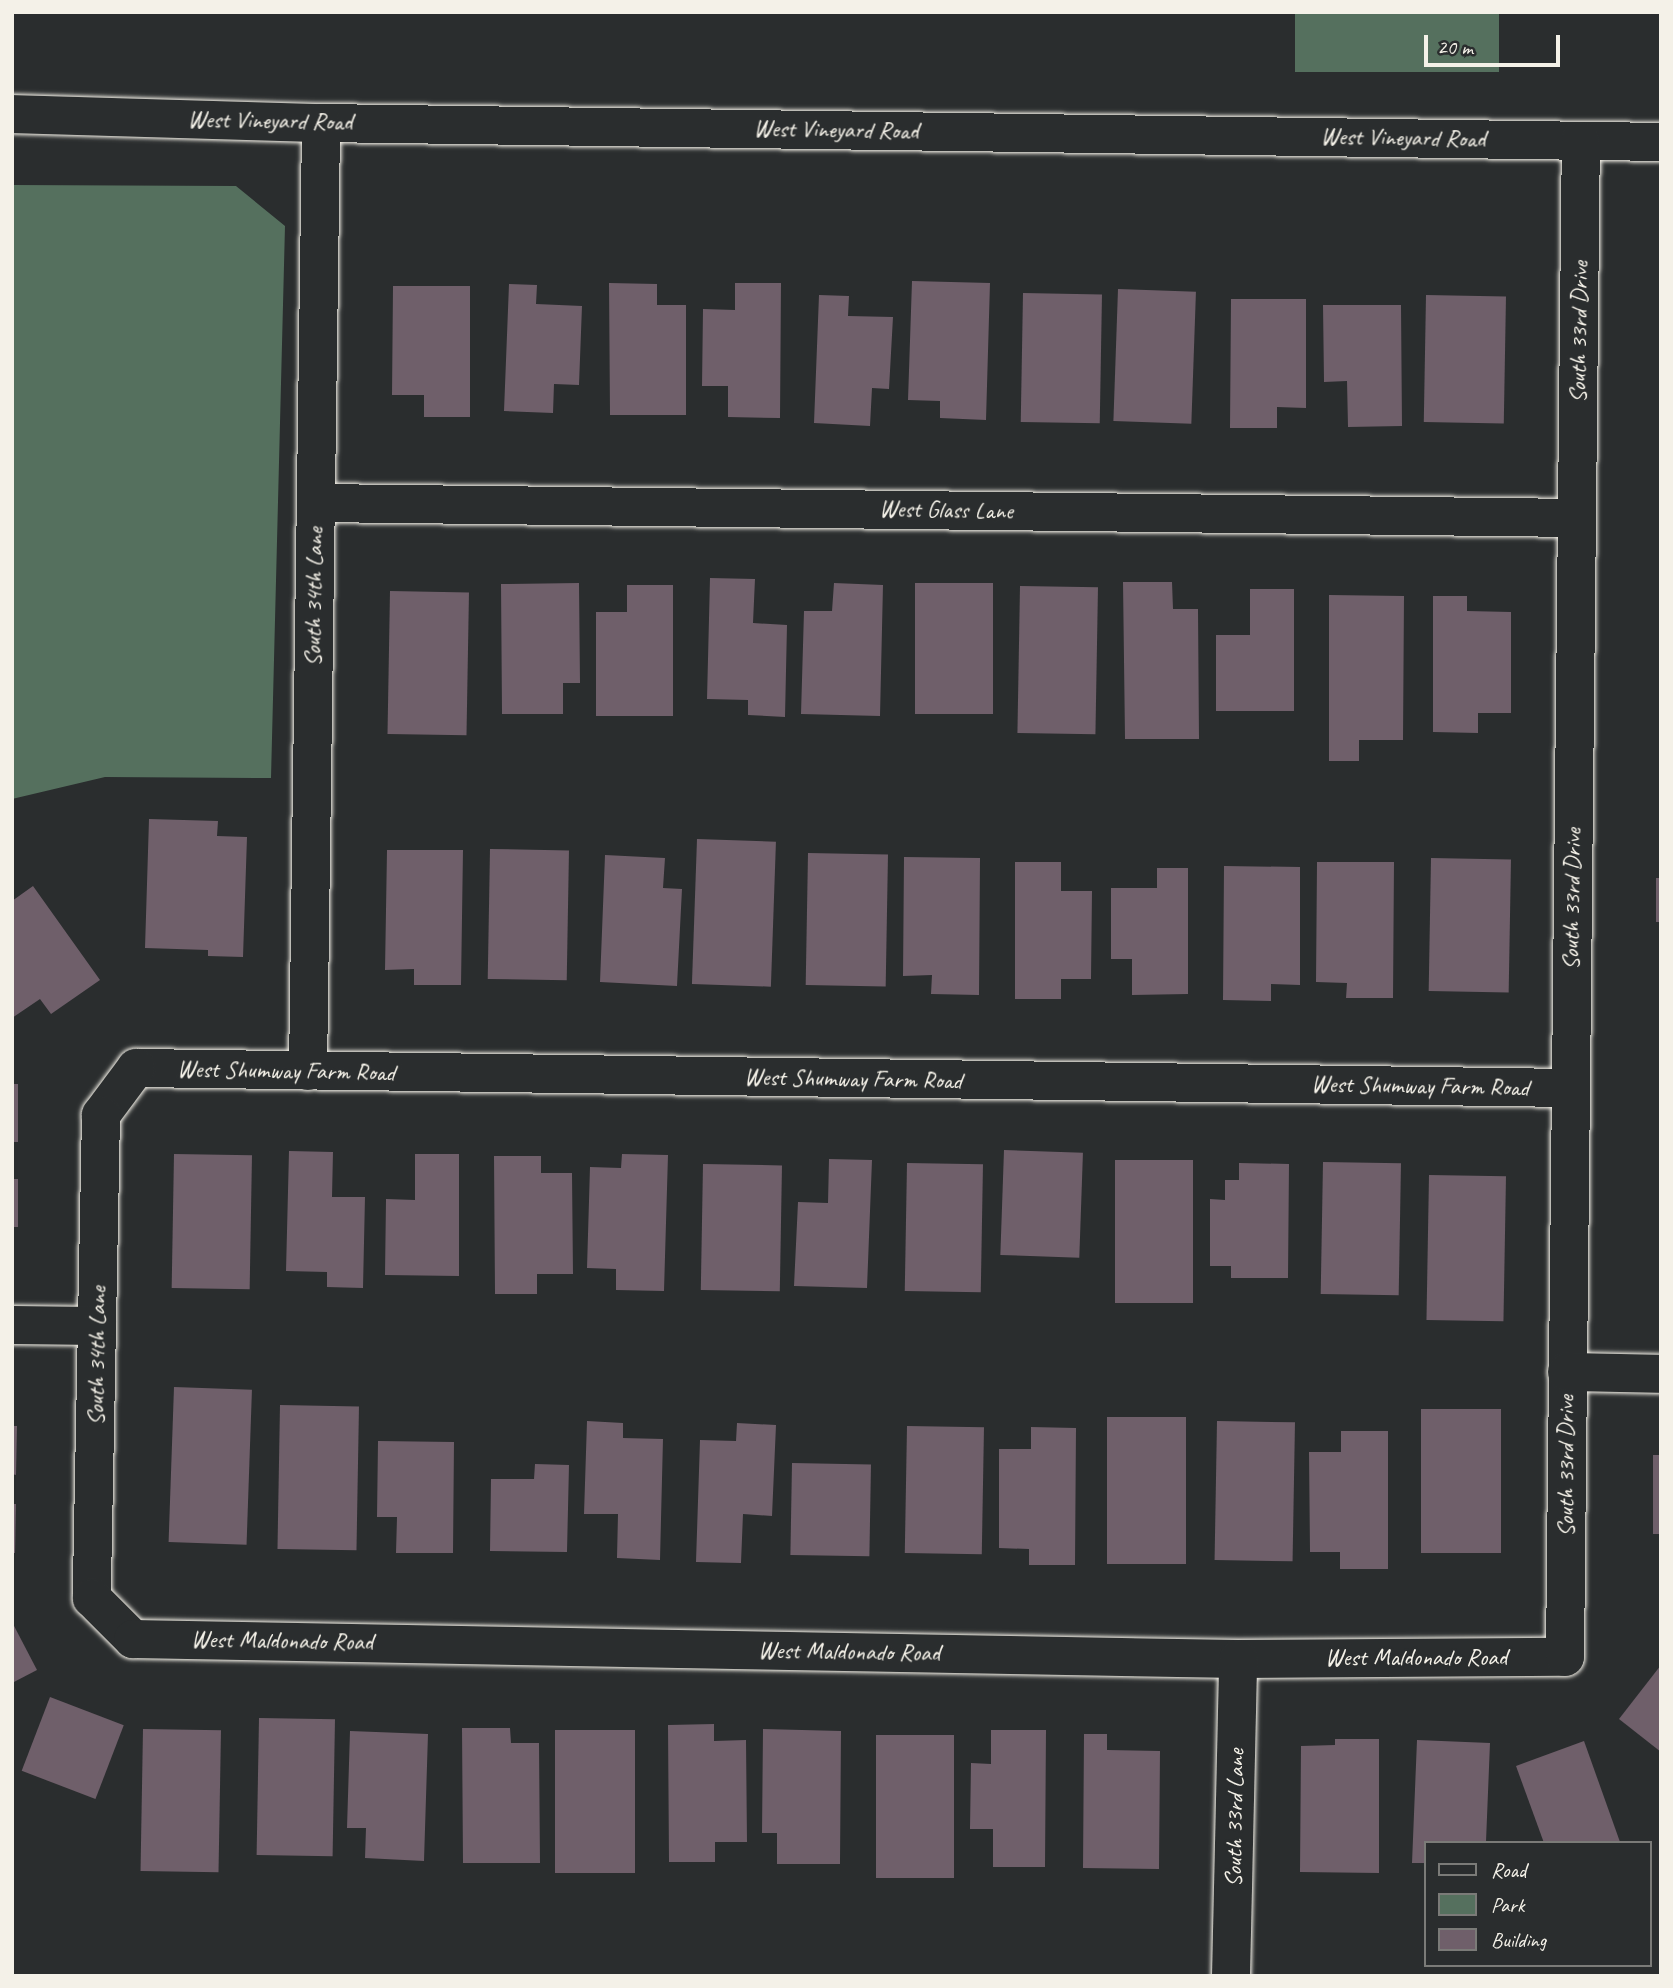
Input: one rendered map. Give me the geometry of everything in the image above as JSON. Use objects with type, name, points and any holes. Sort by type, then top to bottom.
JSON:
[{"type":"street","name":"West Vineyard Road","points":[[12,114],[321,122],[1661,142]]},
{"type":"street","name":"South 34th Lane","points":[[307,1071],[321,122]]},
{"type":"street","name":"South 33rd Drive","points":[[1565,1657],[1581,141]]},
{"type":"street","name":"West Glass Lane","points":[[316,503],[1577,518]]},
{"type":"street","name":"South 34th Lane","points":[[133,1639],[92,1598],[101,1115],[136,1068]]},
{"type":"street","name":"West Shumway Farm Road","points":[[136,1068],[1570,1088]]},
{"type":"street","points":[[12,1325],[97,1326]]},
{"type":"street","points":[[1567,1372],[1661,1374]]},
{"type":"street","name":"West Maldonado Road","points":[[133,1639],[1238,1659],[1565,1657]]},
{"type":"street","name":"South 33rd Lane","points":[[1231,1976],[1238,1659]]},
{"type":"green space","points":[[1295,12],[1499,12],[1499,72],[1295,72]]},
{"type":"green space","points":[[12,185],[236,186],[285,226],[271,778],[105,777],[12,799]]},
{"type":"building","points":[[912,281],[990,283],[986,420],[940,418],[940,401],[908,400]]},
{"type":"building","points":[[609,283],[657,284],[657,305],[686,305],[686,415],[610,415]]},
{"type":"building","points":[[735,283],[781,283],[780,418],[728,417],[728,386],[702,386],[703,309],[735,310]]},
{"type":"building","points":[[509,284],[537,285],[536,304],[582,306],[579,385],[554,384],[553,413],[504,411]]},
{"type":"building","points":[[393,286],[470,286],[470,417],[424,417],[424,395],[392,395]]},
{"type":"building","points":[[1118,289],[1196,292],[1191,424],[1113,421]]},
{"type":"building","points":[[1023,293],[1102,294],[1100,423],[1021,422]]},
{"type":"building","points":[[819,295],[849,296],[848,316],[893,317],[889,389],[872,388],[870,426],[814,423]]},
{"type":"building","points":[[1426,295],[1506,296],[1504,423],[1424,422]]},
{"type":"building","points":[[1231,299],[1306,299],[1306,408],[1277,407],[1277,428],[1230,428]]},
{"type":"building","points":[[1323,305],[1401,305],[1402,426],[1348,427],[1347,381],[1324,382]]},
{"type":"building","points":[[710,578],[755,579],[753,623],[787,625],[785,717],[748,715],[748,700],[707,699]]},
{"type":"building","points":[[1123,582],[1172,582],[1173,609],[1198,609],[1199,739],[1125,739]]},
{"type":"building","points":[[579,583],[580,683],[563,683],[563,714],[502,714],[501,584]]},
{"type":"building","points":[[834,583],[883,585],[880,716],[801,714],[804,611],[832,611]]},
{"type":"building","points":[[915,583],[993,583],[993,714],[915,714]]},
{"type":"building","points":[[627,585],[673,585],[673,716],[596,716],[596,612],[627,612]]},
{"type":"building","points":[[1020,586],[1098,587],[1095,734],[1017,733]]},
{"type":"building","points":[[1250,589],[1294,589],[1294,711],[1216,711],[1216,635],[1250,635]]},
{"type":"building","points":[[390,591],[469,592],[466,735],[388,734]]},
{"type":"building","points":[[1329,595],[1404,596],[1403,740],[1359,740],[1359,761],[1329,761]]},
{"type":"building","points":[[1433,596],[1467,596],[1467,611],[1511,612],[1511,713],[1478,713],[1478,733],[1433,732]]},
{"type":"building","points":[[149,819],[218,821],[217,836],[247,837],[243,957],[208,956],[208,950],[145,948]]},
{"type":"building","points":[[697,839],[776,842],[771,987],[692,984]]},
{"type":"building","points":[[490,849],[569,850],[567,980],[488,979]]},
{"type":"building","points":[[387,850],[463,850],[461,985],[414,985],[414,969],[385,970]]},
{"type":"building","points":[[808,853],[888,854],[886,986],[806,985]]},
{"type":"building","points":[[605,855],[665,858],[663,888],[682,889],[677,986],[600,982]]},
{"type":"building","points":[[904,857],[980,858],[979,995],[931,994],[932,975],[903,976]]},
{"type":"building","points":[[1431,858],[1511,859],[1509,992],[1429,991]]},
{"type":"building","points":[[1015,862],[1061,862],[1061,891],[1092,891],[1091,979],[1061,979],[1061,999],[1015,999]]},
{"type":"building","points":[[1317,862],[1394,862],[1393,998],[1346,998],[1347,983],[1316,982]]},
{"type":"building","points":[[1224,866],[1300,867],[1300,985],[1271,984],[1271,1001],[1223,1000]]},
{"type":"building","points":[[1157,868],[1188,868],[1188,994],[1132,995],[1132,959],[1111,959],[1111,888],[1157,888]]},
{"type":"building","points":[[1656,878],[1661,878],[1661,922],[1656,922]]},
{"type":"building","points":[[33,886],[100,980],[51,1014],[40,999],[12,1018],[12,901]]},
{"type":"building","points":[[12,1084],[18,1084],[18,1142],[12,1142]]},
{"type":"building","points":[[1004,1150],[1083,1153],[1079,1258],[1000,1255]]},
{"type":"building","points":[[289,1151],[333,1152],[332,1197],[365,1197],[363,1288],[327,1287],[327,1272],[286,1271]]},
{"type":"building","points":[[174,1154],[252,1155],[250,1289],[172,1288]]},
{"type":"building","points":[[415,1154],[459,1154],[459,1276],[385,1275],[386,1199],[415,1200]]},
{"type":"building","points":[[622,1154],[668,1155],[664,1291],[616,1290],[616,1269],[587,1268],[590,1167],[621,1168]]},
{"type":"building","points":[[494,1156],[541,1156],[541,1173],[572,1173],[573,1274],[537,1274],[537,1294],[495,1294]]},
{"type":"building","points":[[829,1159],[872,1160],[867,1288],[794,1286],[798,1202],[828,1203]]},
{"type":"building","points":[[1115,1160],[1193,1160],[1193,1303],[1115,1303]]},
{"type":"building","points":[[1323,1162],[1401,1163],[1399,1295],[1321,1294]]},
{"type":"building","points":[[907,1163],[983,1164],[981,1292],[905,1291]]},
{"type":"building","points":[[1239,1163],[1289,1164],[1288,1278],[1231,1278],[1231,1266],[1210,1266],[1210,1199],[1225,1200],[1225,1180],[1239,1180]]},
{"type":"building","points":[[703,1164],[782,1165],[780,1291],[701,1290]]},
{"type":"building","points":[[1429,1175],[1506,1176],[1503,1321],[1426,1320]]},
{"type":"building","points":[[12,1179],[18,1179],[18,1227],[12,1227]]},
{"type":"building","points":[[174,1387],[252,1390],[247,1545],[169,1542]]},
{"type":"building","points":[[280,1405],[359,1406],[356,1550],[277,1549]]},
{"type":"building","points":[[1421,1409],[1501,1409],[1501,1553],[1421,1553]]},
{"type":"building","points":[[1107,1417],[1186,1417],[1186,1564],[1107,1564]]},
{"type":"building","points":[[587,1421],[623,1423],[623,1438],[663,1439],[660,1560],[617,1558],[618,1514],[584,1514]]},
{"type":"building","points":[[1217,1421],[1295,1422],[1293,1561],[1215,1560]]},
{"type":"building","points":[[737,1423],[776,1425],[772,1516],[743,1514],[741,1563],[696,1562],[700,1440],[736,1441]]},
{"type":"building","points":[[12,1426],[17,1426],[16,1475],[12,1474]]},
{"type":"building","points":[[907,1426],[984,1427],[982,1554],[905,1553]]},
{"type":"building","points":[[1031,1427],[1076,1428],[1075,1565],[1029,1565],[1029,1549],[999,1548],[999,1449],[1031,1449]]},
{"type":"building","points":[[1341,1431],[1388,1431],[1388,1569],[1340,1569],[1340,1552],[1310,1552],[1309,1452],[1341,1452]]},
{"type":"building","points":[[378,1441],[454,1442],[453,1553],[396,1553],[397,1517],[377,1517]]},
{"type":"building","points":[[1653,1455],[1661,1455],[1661,1534],[1653,1534]]},
{"type":"building","points":[[792,1463],[871,1464],[869,1556],[790,1555]]},
{"type":"building","points":[[535,1464],[569,1465],[567,1552],[490,1551],[491,1479],[534,1479]]},
{"type":"building","points":[[12,1504],[16,1504],[15,1553],[12,1553]]},
{"type":"building","points":[[12,1622],[37,1670],[12,1683]]},
{"type":"building","points":[[1661,1665],[1661,1752],[1619,1719]]},
{"type":"building","points":[[50,1697],[124,1725],[95,1799],[22,1771]]},
{"type":"building","points":[[259,1718],[335,1719],[333,1856],[257,1855]]},
{"type":"building","points":[[714,1724],[714,1741],[746,1740],[747,1842],[715,1842],[715,1862],[669,1862],[668,1725]]},
{"type":"building","points":[[462,1728],[510,1728],[511,1743],[539,1743],[540,1863],[463,1863]]},
{"type":"building","points":[[143,1729],[221,1730],[219,1872],[141,1871]]},
{"type":"building","points":[[763,1729],[841,1731],[840,1864],[777,1864],[777,1833],[762,1833]]},
{"type":"building","points":[[555,1730],[635,1730],[635,1873],[555,1873]]},
{"type":"building","points":[[991,1730],[1046,1730],[1045,1867],[993,1867],[993,1829],[970,1829],[971,1763],[991,1764]]},
{"type":"building","points":[[350,1731],[428,1734],[424,1861],[365,1858],[366,1828],[347,1828]]},
{"type":"building","points":[[1084,1734],[1107,1734],[1107,1750],[1160,1751],[1159,1869],[1083,1868]]},
{"type":"building","points":[[876,1735],[954,1735],[954,1878],[876,1878]]},
{"type":"building","points":[[1335,1739],[1379,1739],[1379,1873],[1300,1872],[1301,1746],[1335,1745]]},
{"type":"building","points":[[1417,1740],[1490,1743],[1486,1841],[1424,1841],[1424,1863],[1412,1863]]},
{"type":"building","points":[[1584,1741],[1620,1841],[1543,1841],[1516,1766]]}]
